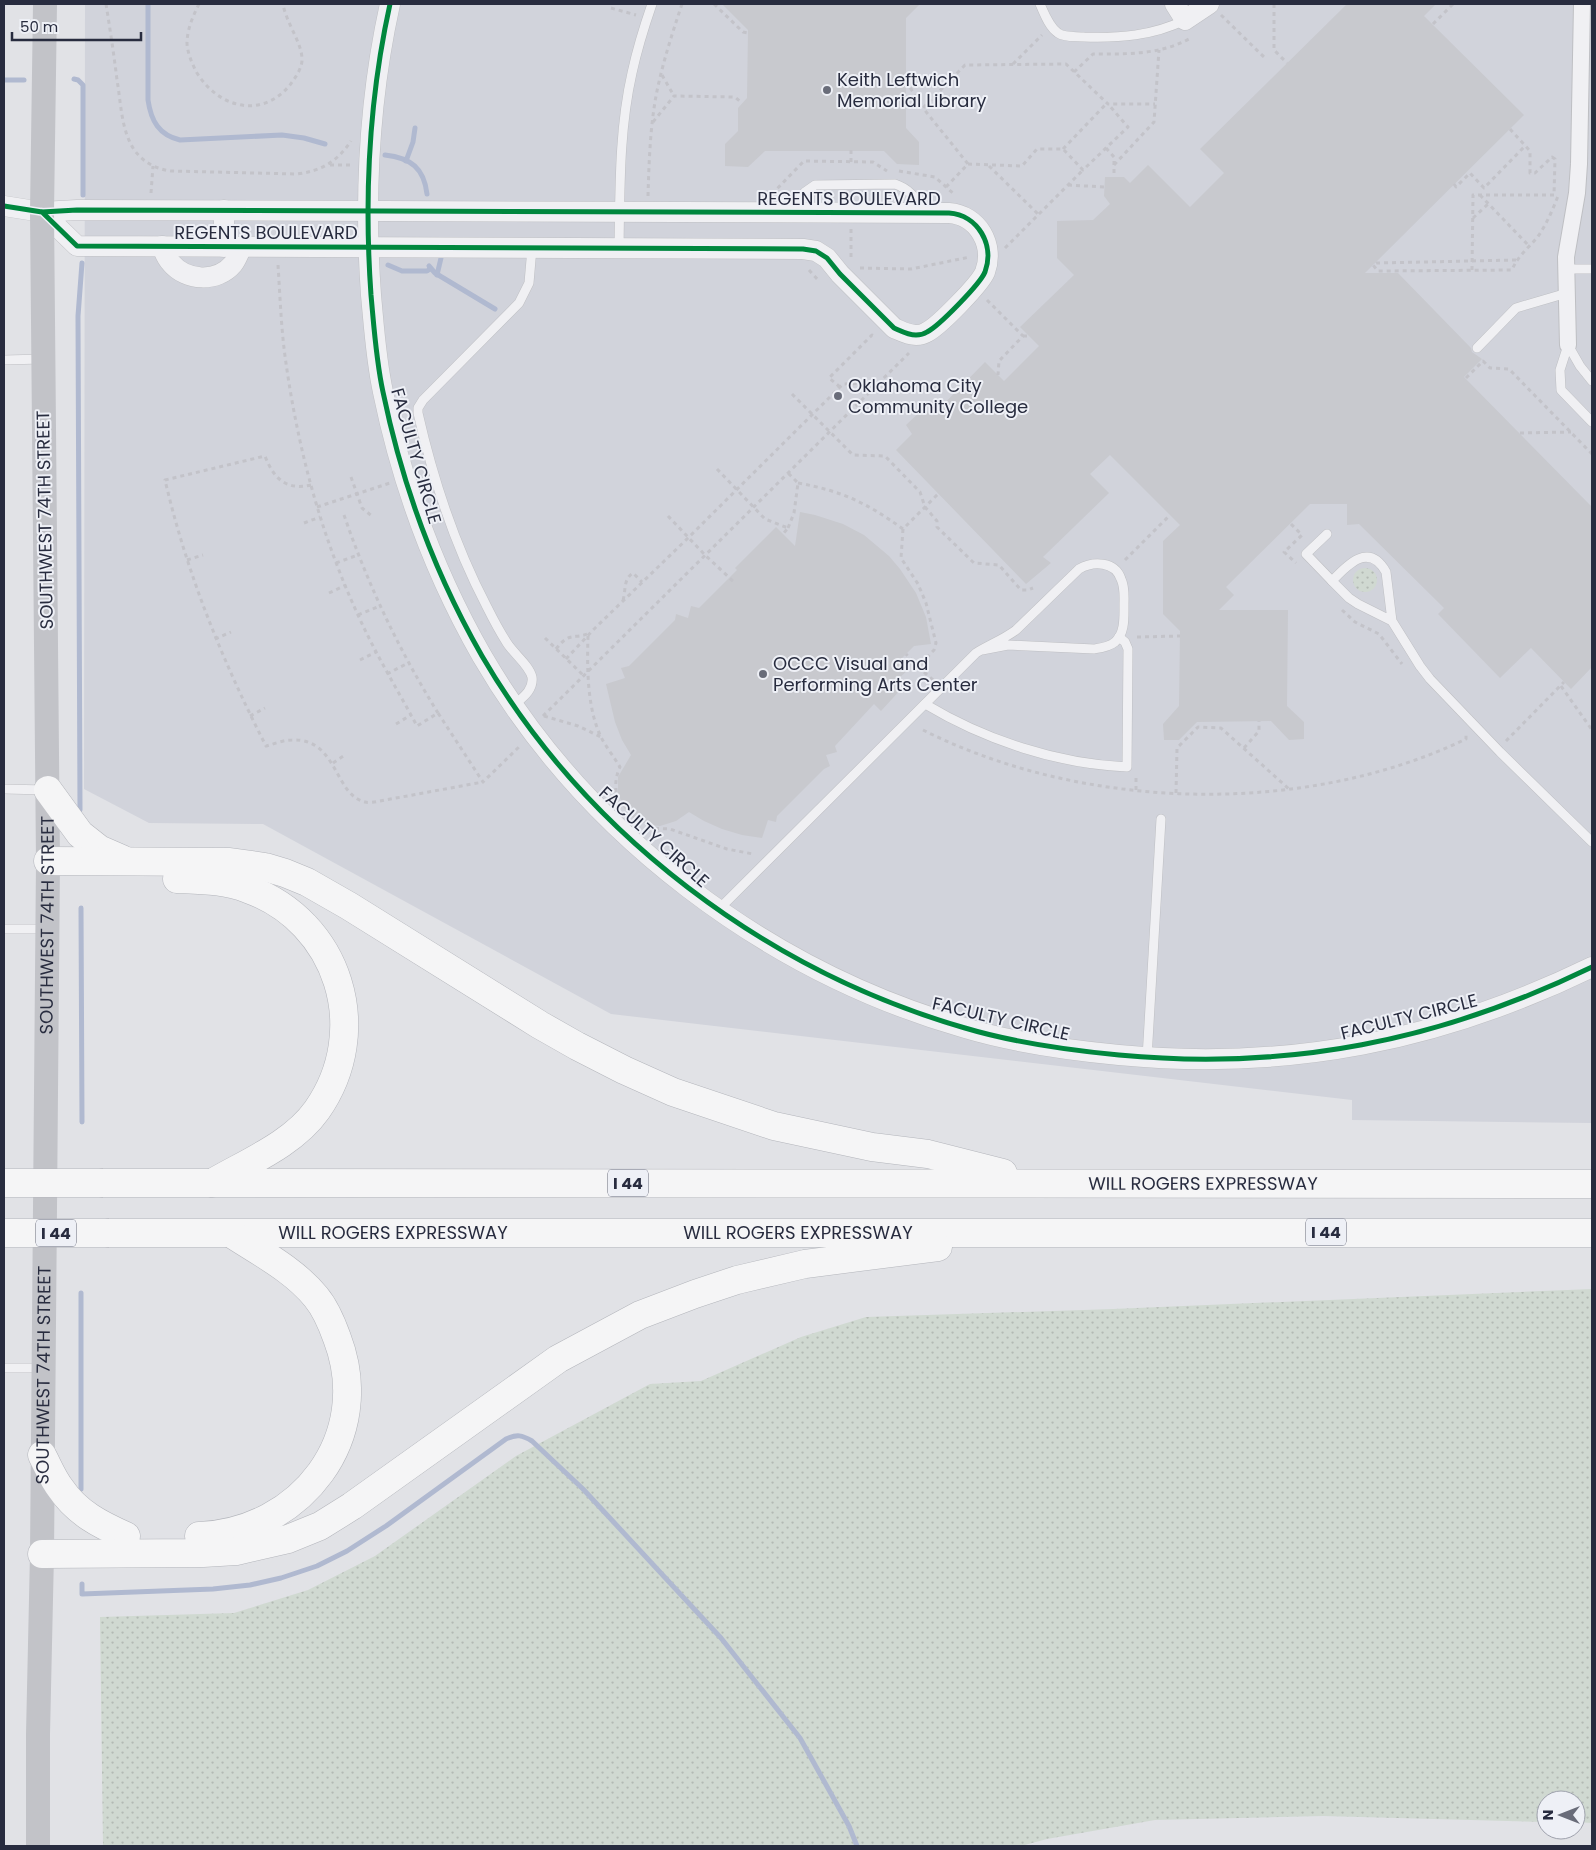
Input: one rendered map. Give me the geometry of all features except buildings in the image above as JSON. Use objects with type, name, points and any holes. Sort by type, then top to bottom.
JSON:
[{"type":"highway","points":[[48,790],[80,834],[99,849],[128,862]]},
{"type":"highway","points":[[48,870],[128,862],[230,862],[265,867],[285,873],[308,882],[349,906],[577,1046],[673,1092],[724,1110],[799,1132],[872,1146],[928,1154],[1045,1183]]},
{"type":"highway","points":[[48,870],[218,882],[247,888],[287,910],[304,925],[326,954],[339,985],[346,1019],[342,1058],[336,1076],[317,1110],[302,1127],[282,1143],[211,1183]]},
{"type":"highway","name":"WILL ROGERS EXPRESSWAY","points":[[4,1183],[1592,1184]]},
{"type":"highway","points":[[41,1545],[203,1553],[236,1551],[288,1539],[320,1526],[352,1506],[558,1359],[640,1315],[738,1280],[805,1264],[1060,1232]]},
{"type":"highway","name":"WILL ROGERS EXPRESSWAY","points":[[4,1233],[1592,1233]]},
{"type":"highway","points":[[41,1545],[126,1536],[202,1536],[232,1532],[258,1523],[282,1511],[302,1495],[330,1459],[340,1436],[347,1396],[343,1352],[326,1312],[317,1298],[292,1274],[232,1234]]},
{"type":"highway","points":[[42,1455],[61,1490],[78,1509],[96,1523],[126,1536]]},
{"type":"main road","name":"SOUTHWEST 74TH STREET","points":[[38,1846],[48,929],[42,212],[45,4]]},
{"type":"street","name":"FACULTY CIRCLE","points":[[390,4],[380,48],[373,106],[369,162],[369,247],[373,313],[382,388],[408,488],[424,534],[462,618],[482,656],[514,705],[532,731],[593,802],[663,868],[753,934],[814,969],[862,991],[911,1011],[968,1029],[1025,1043],[1086,1052],[1146,1058],[1211,1060],[1265,1058],[1318,1053],[1395,1038],[1453,1023],[1501,1007],[1555,985],[1592,967]]},
{"type":"street","points":[[1568,345],[1566,269],[1579,164],[1582,4]]},
{"type":"street","points":[[1180,12],[1215,9]]},
{"type":"street","points":[[4,206],[42,212]]},
{"type":"street","name":"REGENTS BOULEVARD","points":[[77,210],[224,210],[956,214],[973,221],[980,229],[986,240],[987,254],[985,271],[979,282],[935,326],[926,333],[916,335],[904,333],[894,328],[840,274],[827,258],[816,251],[803,249],[77,246],[42,212],[77,210]]},
{"type":"street","points":[[162,246],[171,264],[181,272],[202,278],[223,272],[233,264],[233,247],[224,210]]},
{"type":"lane","points":[[619,248],[624,129],[632,74],[652,4]]},
{"type":"lane","points":[[1040,4],[1053,28],[1059,34],[1066,36],[1135,36],[1155,32],[1180,12]]},
{"type":"lane","points":[[788,213],[805,192],[815,185],[895,184],[904,187],[910,192],[926,213]]},
{"type":"lane","points":[[514,705],[530,690],[532,675],[508,644],[487,607],[471,573],[432,469],[418,408],[423,400],[519,303],[530,282],[532,248]]},
{"type":"lane","points":[[1566,269],[1592,269]]},
{"type":"lane","points":[[1477,348],[1516,308],[1566,293]]},
{"type":"lane","points":[[1568,345],[1580,366],[1592,381]]},
{"type":"lane","points":[[1568,345],[1560,370],[1561,390],[1592,422]]},
{"type":"lane","points":[[4,360],[44,359]]},
{"type":"lane","points":[[1327,534],[1306,554],[1349,598],[1392,620]]},
{"type":"lane","points":[[1332,581],[1356,559],[1370,558],[1382,566],[1386,572],[1392,620],[1420,666],[1430,679],[1500,752],[1592,842]]},
{"type":"lane","points":[[718,910],[976,653],[1016,630],[1079,569],[1093,564],[1109,565],[1119,574],[1124,589],[1124,622],[1119,637],[1114,643],[1094,649],[1008,645],[982,650]]},
{"type":"lane","points":[[925,704],[963,725],[1002,740],[1051,755],[1107,766],[1127,767],[1128,649],[1125,642],[1119,637]]},
{"type":"lane","points":[[4,789],[48,790]]},
{"type":"lane","points":[[1146,1058],[1161,820]]},
{"type":"lane","points":[[4,929],[48,929]]},
{"type":"lane","points":[[4,1368],[43,1368]]},
{"type":"path","points":[[106,4],[126,129],[134,148],[142,159],[153,166],[171,171],[311,173],[330,165],[340,156],[353,137]]},
{"type":"path","points":[[199,4],[192,19],[187,45],[192,63],[202,80],[217,95],[236,104],[244,105],[262,104],[274,98],[287,88],[302,65],[302,52],[287,21],[283,4]]},
{"type":"path","points":[[648,200],[656,97],[682,4]]},
{"type":"path","points":[[714,4],[743,32],[748,33]]},
{"type":"path","points":[[1274,4],[1274,50],[1287,63]]},
{"type":"path","points":[[1433,24],[1453,4]]},
{"type":"path","points":[[610,8],[638,16]]},
{"type":"path","points":[[1215,9],[1266,59]]},
{"type":"path","points":[[1013,65],[1042,34]]},
{"type":"path","points":[[1114,164],[1154,122],[1159,50]]},
{"type":"path","points":[[923,108],[965,65],[1066,64],[1128,126],[1001,252]]},
{"type":"path","points":[[661,74],[674,96]]},
{"type":"path","points":[[906,82],[923,108],[968,164],[1022,166],[1037,149],[1064,150],[1083,170]]},
{"type":"path","points":[[674,96],[736,97],[742,103]]},
{"type":"path","points":[[653,122],[674,96]]},
{"type":"path","points":[[1064,150],[1108,104],[1155,104]]},
{"type":"path","points":[[1510,129],[1530,151],[1530,173],[1535,173],[1552,157],[1555,159],[1556,196],[1552,213],[1530,247],[1516,260],[1512,270],[1378,271],[1373,265],[1378,263],[1516,260]]},
{"type":"path","points":[[1454,184],[1456,187],[1470,173],[1484,188],[1525,146]]},
{"type":"path","points":[[1106,148],[1114,157],[1114,177]]},
{"type":"path","points":[[852,150],[852,162]]},
{"type":"path","points":[[330,165],[359,164]]},
{"type":"path","points":[[946,187],[968,164]]},
{"type":"path","points":[[988,165],[1038,214]]},
{"type":"path","points":[[150,210],[153,166]]},
{"type":"path","points":[[1068,185],[1104,186]]},
{"type":"path","points":[[1556,196],[1561,189]]},
{"type":"path","points":[[1472,270],[1473,194],[1556,196]]},
{"type":"path","points":[[1479,194],[1530,247]]},
{"type":"path","points":[[1472,219],[1488,204]]},
{"type":"path","points":[[851,224],[851,259]]},
{"type":"path","points":[[277,247],[285,354],[293,409],[320,517],[336,563],[358,615],[387,674],[411,715],[418,726],[438,713]]},
{"type":"path","points":[[851,268],[911,269],[976,256]]},
{"type":"path","points":[[808,269],[819,281]]},
{"type":"path","points":[[985,298],[1023,336],[1029,336]]},
{"type":"path","points":[[840,387],[829,378],[872,335]]},
{"type":"path","points":[[998,375],[999,361],[1023,336]]},
{"type":"path","points":[[539,720],[912,350]]},
{"type":"path","points":[[1466,378],[1483,361],[1490,368],[1509,369],[1592,454]]},
{"type":"path","points":[[556,649],[568,637],[588,634],[593,630],[843,384],[879,383]]},
{"type":"path","points":[[792,394],[853,455],[885,456],[920,492],[925,507],[937,521],[937,527],[974,563],[999,565],[1021,590],[1032,588]]},
{"type":"path","points":[[1520,433],[1571,432]]},
{"type":"path","points":[[311,485],[298,487],[286,484],[270,470],[265,456],[165,480],[186,560],[216,639],[250,716],[266,746],[291,740],[317,747],[333,763],[352,794],[365,802],[380,801],[483,782],[526,741]]},
{"type":"path","points":[[716,468],[765,519],[788,528]]},
{"type":"path","points":[[788,473],[798,483],[831,490],[851,497],[878,511],[903,529]]},
{"type":"path","points":[[351,477],[362,508],[373,517]]},
{"type":"path","points":[[317,506],[394,482]]},
{"type":"path","points":[[783,534],[788,528],[794,513],[798,483]]},
{"type":"path","points":[[918,667],[934,650],[936,643],[926,603],[918,584],[901,558],[903,529],[938,493]]},
{"type":"path","points":[[1125,560],[1170,515]]},
{"type":"path","points":[[344,516],[380,606],[408,662],[438,713],[483,782]]},
{"type":"path","points":[[668,516],[735,583]]},
{"type":"path","points":[[304,523],[320,517]]},
{"type":"path","points":[[1291,524],[1302,535],[1284,552],[1298,565]]},
{"type":"path","points":[[186,560],[203,555]]},
{"type":"path","points":[[336,563],[358,555]]},
{"type":"path","points":[[623,601],[626,583],[630,575],[633,573],[642,582]]},
{"type":"path","points":[[329,593],[346,585]]},
{"type":"path","points":[[358,615],[380,606]]},
{"type":"path","points":[[1341,609],[1355,622],[1379,634],[1404,667]]},
{"type":"path","points":[[566,659],[593,630]]},
{"type":"path","points":[[216,639],[231,632]]},
{"type":"path","points":[[588,636],[587,672],[594,717],[600,737],[620,767],[616,776],[615,787],[620,806]]},
{"type":"path","points":[[1136,636],[1180,636]]},
{"type":"path","points":[[545,638],[584,676]]},
{"type":"path","points":[[360,660],[376,652]]},
{"type":"path","points":[[906,654],[941,688]]},
{"type":"path","points":[[387,674],[408,662]]},
{"type":"path","points":[[1506,741],[1564,682]]},
{"type":"path","points":[[1560,685],[1592,730]]},
{"type":"path","points":[[250,716],[265,708]]},
{"type":"path","points":[[396,724],[411,715]]},
{"type":"path","points":[[543,716],[578,726],[600,737]]},
{"type":"path","points":[[1244,748],[1259,731],[1259,721]]},
{"type":"path","points":[[1176,793],[1177,748],[1198,727],[1221,728],[1289,790]]},
{"type":"path","points":[[922,730],[961,748],[1022,769],[1057,778],[1136,790],[1176,793],[1253,793],[1289,790],[1341,780],[1402,764],[1466,738],[1464,733]]},
{"type":"path","points":[[333,763],[345,755]]},
{"type":"path","points":[[645,828],[670,829],[727,849],[753,854]]},
{"type":"shaded area","name":"Oklahoma City Community College","points":[[85,4],[1592,4],[1592,1123],[1352,1120],[1352,1100],[611,1014],[263,824],[149,823],[84,789]]},
{"type":"shaded area","points":[[1365,568],[1374,571],[1377,580],[1374,589],[1365,592],[1356,589],[1353,580],[1356,571]]},
{"type":"shaded area","points":[[1592,1289],[1592,1823],[1586,1823],[1586,1790],[1536,1790],[1536,1822],[1323,1816],[1155,1820],[1047,1839],[1021,1846],[103,1846],[100,1617],[234,1613],[308,1590],[375,1556],[516,1456],[650,1384],[701,1381],[801,1337],[866,1317],[1113,1309]]},
{"type":"waterway","points":[[148,4],[148,100],[151,114],[161,131],[180,140],[282,135],[304,138],[325,144]]},
{"type":"waterway","points":[[74,79],[83,85],[83,195]]},
{"type":"waterway","points":[[4,80],[24,80]]},
{"type":"waterway","points":[[406,161],[413,142],[415,128]]},
{"type":"waterway","points":[[385,155],[394,156],[415,166],[423,177],[427,194]]},
{"type":"waterway","points":[[437,275],[441,258]]},
{"type":"waterway","points":[[80,810],[78,316],[82,263]]},
{"type":"waterway","points":[[388,265],[402,271],[427,271],[430,269]]},
{"type":"waterway","points":[[429,266],[435,273],[495,309]]},
{"type":"waterway","points":[[81,908],[82,1122]]},
{"type":"waterway","points":[[81,1293],[81,1489]]},
{"type":"waterway","points":[[82,1584],[82,1594],[213,1589],[250,1585],[281,1578],[317,1566],[347,1551],[386,1526],[506,1439],[513,1436],[522,1436],[532,1441],[583,1489],[721,1638],[800,1738],[849,1826],[857,1846]]},
{"type":"cycle path","points":[[390,4],[377,76],[370,148],[368,185],[369,258],[374,331],[381,380],[391,426],[410,494],[435,561],[465,625],[482,656],[524,721],[574,782],[628,837],[688,888],[753,932],[821,971],[892,1003],[965,1028],[1003,1038],[1119,1055],[1182,1059],[1243,1058],[1303,1054],[1362,1045],[1420,1032],[1478,1014],[1535,993],[1592,967]]},
{"type":"cycle path","points":[[4,206],[42,212],[77,210],[949,213],[959,215],[976,225],[986,242],[988,262],[982,278],[959,304],[933,328],[916,335],[907,334],[894,328],[840,274],[827,258],[816,251],[803,249],[77,246],[42,212]]},
{"type":"place","name":"Keith Leftwich Memorial Library","points":[[827,90]]},
{"type":"place","name":"Oklahoma City Community College","points":[[838,396]]},
{"type":"place","name":"OCCC Visual and Performing Arts Center","points":[[763,674]]}]
